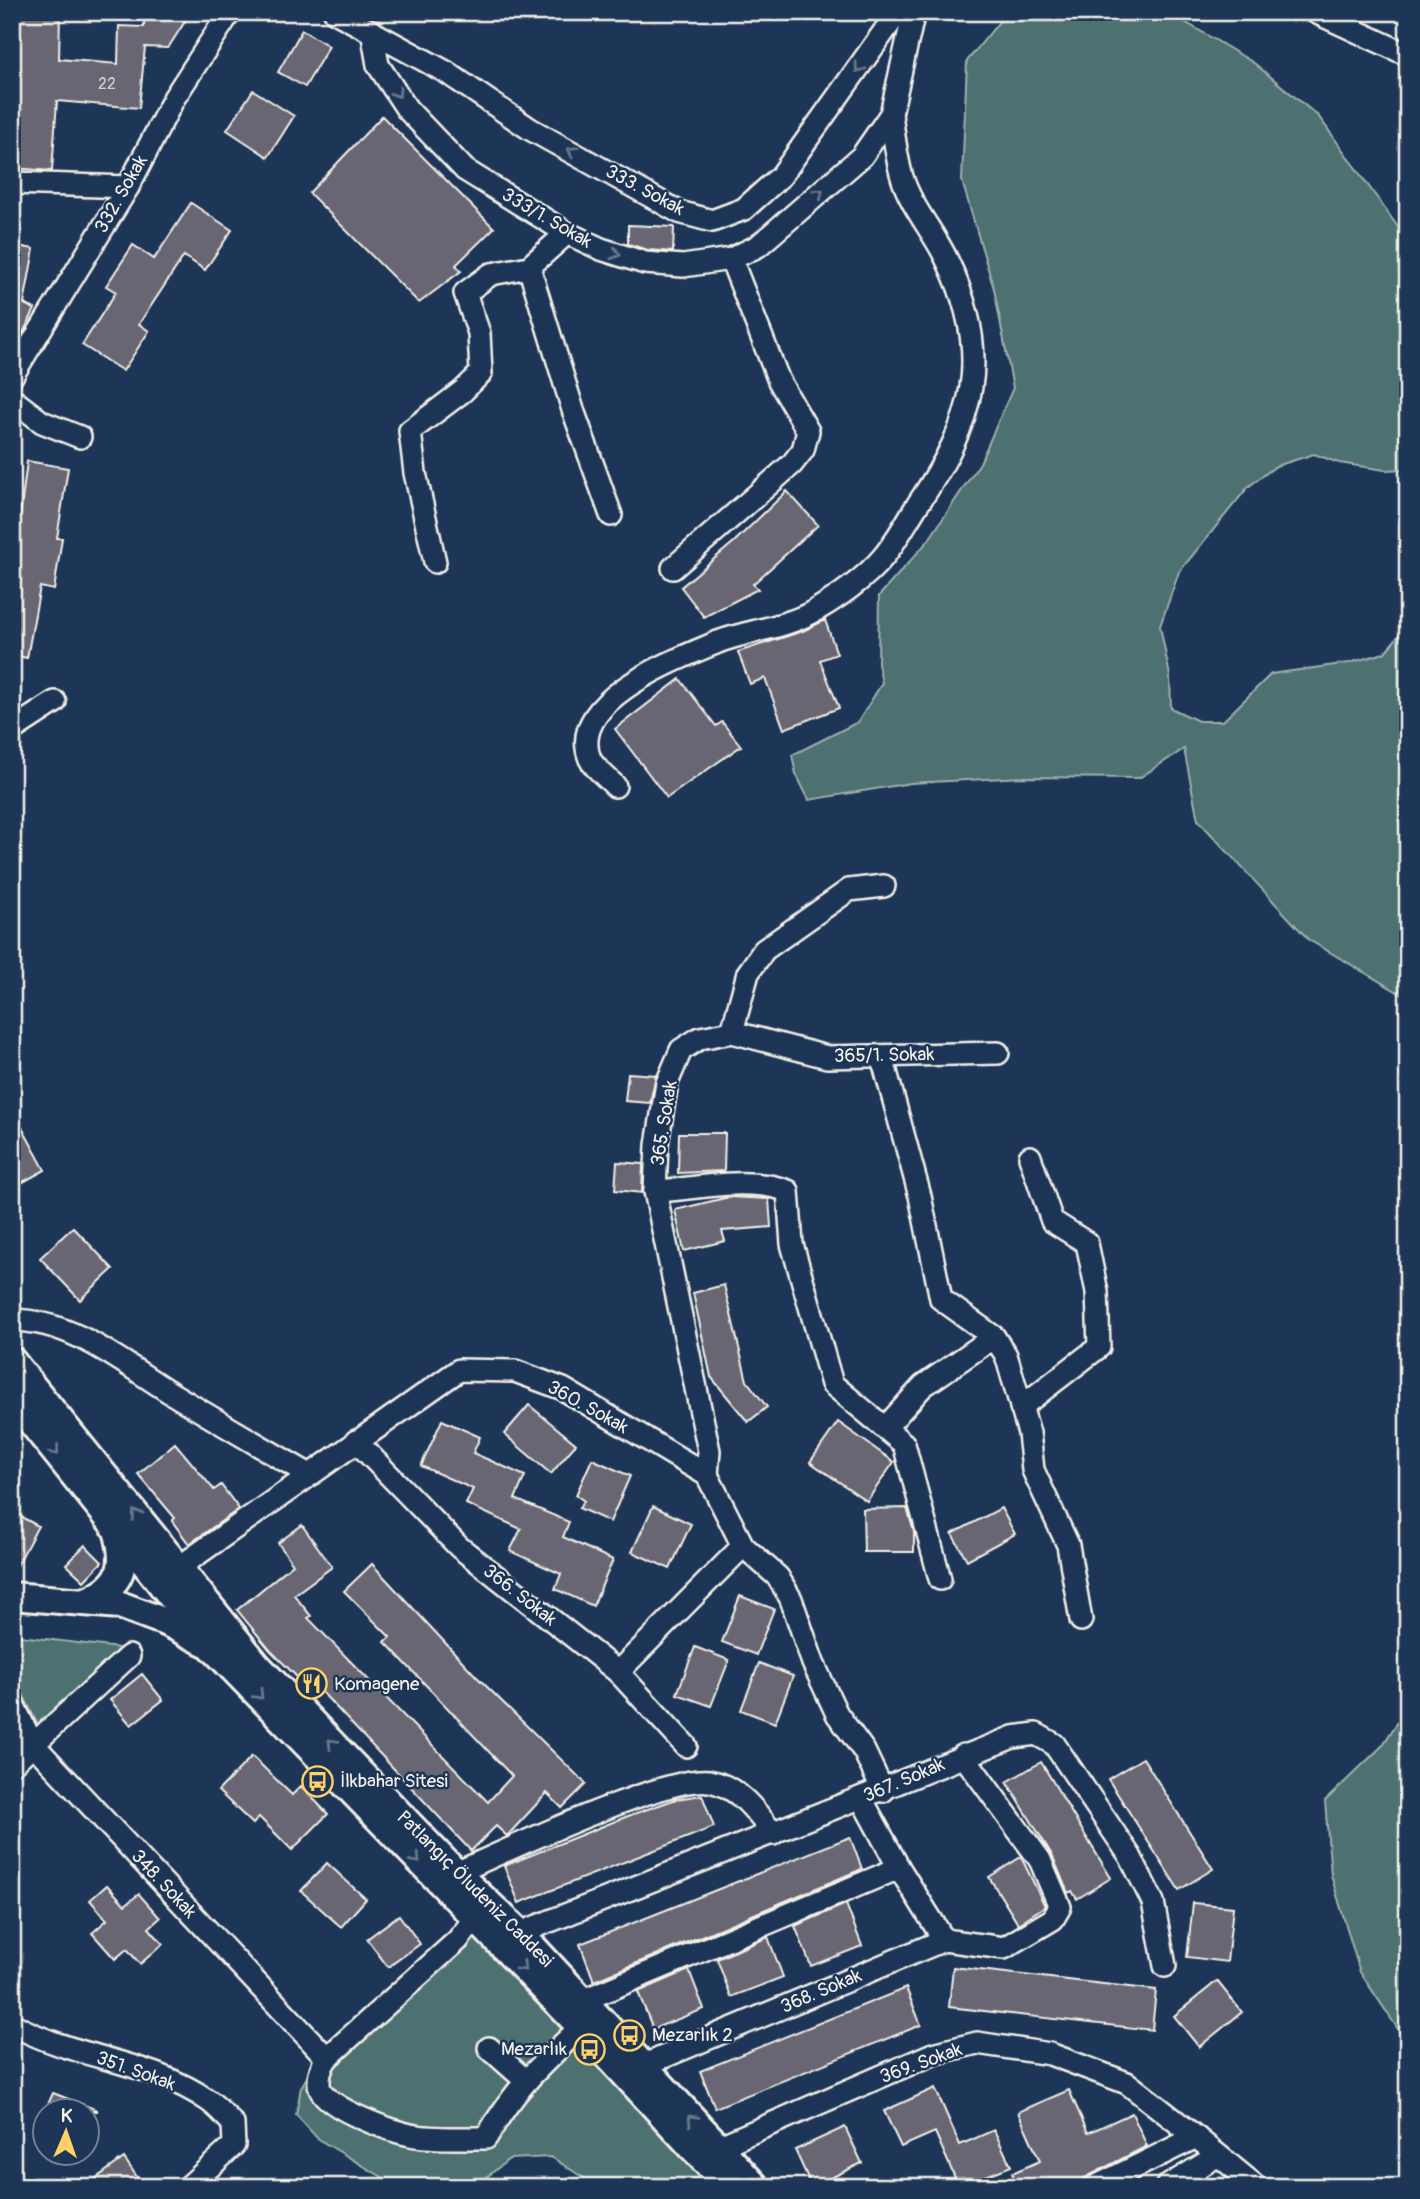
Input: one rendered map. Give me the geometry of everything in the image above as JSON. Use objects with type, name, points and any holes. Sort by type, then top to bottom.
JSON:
[{"type":"main road","name":"Patlangıç Öludeniz Caddesi","points":[[12,1361],[170,1574],[211,1646],[581,2027],[729,2187]]},
{"type":"main road","name":"Patlangıç Öludeniz Caddesi","points":[[12,1398],[116,1524],[170,1574],[456,1872],[520,1933],[756,2187]]},
{"type":"main road","points":[[86,1601],[110,1590],[116,1582],[122,1554],[116,1524]]},
{"type":"main road","points":[[120,1605],[170,1574]]},
{"type":"main road","points":[[12,1596],[120,1605],[168,1623],[211,1646]]},
{"type":"street","name":"332. Sokak","points":[[12,376],[128,187],[174,98],[230,12]]},
{"type":"street","name":"333. Sokak","points":[[335,12],[446,72],[530,129],[679,212],[712,221],[744,208],[781,177],[898,12]]},
{"type":"street","name":"333/1. Sokak","points":[[372,31],[378,65],[407,108],[465,170],[567,233],[601,249],[645,263],[684,266],[731,259],[758,246],[862,156],[891,114],[914,12]]},
{"type":"street","points":[[1315,12],[1408,55]]},
{"type":"street","points":[[615,786],[590,760],[587,733],[598,709],[631,683],[719,642],[808,615],[849,587],[884,557],[939,474],[961,429],[972,394],[974,347],[966,310],[947,260],[902,178],[891,114]]},
{"type":"street","points":[[12,183],[128,187]]},
{"type":"street","points":[[435,562],[415,473],[410,431],[463,391],[481,373],[479,333],[465,293],[491,274],[529,267],[567,233]]},
{"type":"street","points":[[673,568],[792,464],[803,450],[808,431],[779,381],[731,259]]},
{"type":"street","points":[[529,267],[573,410],[611,515]]},
{"type":"street","points":[[12,400],[42,422],[80,437]]},
{"type":"street","points":[[12,730],[55,702]]},
{"type":"street","points":[[732,1032],[748,973],[764,950],[849,890],[884,886]]},
{"type":"street","name":"365/1. Sokak","points":[[732,1032],[827,1056],[998,1053]]},
{"type":"street","name":"365. Sokak","points":[[707,1475],[709,1451],[655,1191],[657,1145],[667,1083],[681,1050],[700,1038],[732,1032]]},
{"type":"street","points":[[882,1057],[920,1196],[941,1299],[994,1337],[1006,1355],[1029,1433],[1033,1470],[1068,1545],[1081,1620]]},
{"type":"street","points":[[1021,1407],[1099,1347],[1097,1292],[1087,1243],[1052,1221],[1030,1157]]},
{"type":"street","points":[[655,1191],[753,1183],[788,1191],[792,1244],[832,1384],[904,1444],[940,1579]]},
{"type":"street","points":[[12,1320],[37,1321],[93,1342],[169,1392],[310,1475]]},
{"type":"street","points":[[885,1427],[923,1386],[994,1337]]},
{"type":"street","name":"360. Sokak","points":[[170,1574],[459,1370],[515,1370],[564,1389],[707,1475]]},
{"type":"street","name":"366. Sokak","points":[[356,1441],[459,1548],[618,1672],[686,1746]]},
{"type":"street","points":[[707,1475],[743,1546],[778,1577],[791,1599],[813,1663],[837,1714],[864,1751],[883,1791]]},
{"type":"street","points":[[618,1672],[743,1546]]},
{"type":"street","points":[[12,1764],[129,1656]]},
{"type":"street","name":"348. Sokak","points":[[12,1702],[32,1743],[325,2061]]},
{"type":"street","name":"367. Sokak","points":[[520,1933],[883,1791],[963,1755],[1013,1737],[1036,1734],[1054,1744],[1130,1856],[1153,1902],[1165,1966]]},
{"type":"street","points":[[861,1798],[899,1868],[944,1940],[1004,1948],[1053,1919],[1060,1907],[1040,1860],[963,1755]]},
{"type":"street","points":[[456,1872],[629,1801],[678,1785],[707,1781],[727,1787],[754,1807],[774,1834]]},
{"type":"street","points":[[583,2000],[899,1868]]},
{"type":"street","points":[[474,1919],[457,1940],[325,2061],[319,2080],[320,2089],[327,2098],[386,2129],[416,2136],[486,2138],[508,2101],[525,2080],[581,2027]]},
{"type":"street","name":"368. Sokak","points":[[642,2066],[944,1940]]},
{"type":"street","name":"351. Sokak","points":[[12,2024],[37,2038],[158,2075],[209,2101],[233,2124],[234,2145],[188,2187]]},
{"type":"street","name":"369. Sokak","points":[[718,2147],[933,2054],[977,2043],[1050,2054],[1127,2084],[1257,2187]]},
{"type":"street","points":[[489,2048],[525,2080]]},
{"type":"street","points":[[1095,2187],[1196,2137]]},
{"type":"street","points":[[1166,2187],[1217,2156]]},
{"type":"green space","points":[[1007,12],[1168,12],[1254,63],[1319,117],[1408,241],[1408,469],[1385,470],[1339,463],[1314,454],[1276,466],[1248,487],[1179,572],[1160,626],[1170,676],[1171,708],[1198,721],[1223,721],[1271,674],[1349,663],[1384,653],[1408,625],[1408,998],[1309,940],[1198,820],[1184,749],[1139,778],[1024,777],[911,783],[809,800],[796,774],[792,755],[858,722],[882,683],[878,664],[879,596],[928,541],[980,463],[1013,388],[994,289],[962,181],[967,61]]},
{"type":"green space","points":[[12,1635],[119,1648],[41,1732],[12,1671]]},
{"type":"green space","points":[[1408,1706],[1408,2044],[1360,1972],[1331,1875],[1325,1801],[1382,1746]]},
{"type":"green space","points":[[474,1937],[711,2187],[598,2187],[551,2157],[509,2159],[487,2177],[465,2187],[399,2187],[318,2139],[296,2115],[301,2087],[318,2059]]},
{"type":"building","points":[[12,12],[60,12],[59,59],[118,64],[119,26],[144,27],[145,12],[191,12],[168,48],[145,47],[139,108],[57,101],[52,171],[12,168]]},
{"type":"building","points":[[302,30],[329,46],[305,87],[278,72]]},
{"type":"building","points":[[253,90],[294,116],[268,157],[227,130]]},
{"type":"building","points":[[382,116],[494,228],[456,265],[461,271],[419,303],[309,193]]},
{"type":"building","points":[[191,203],[232,230],[205,270],[184,256],[139,324],[149,331],[123,371],[82,345],[116,292],[106,286],[133,245],[154,259]]},
{"type":"building","points":[[628,225],[674,227],[673,252],[648,250],[628,244]]},
{"type":"building","points":[[12,245],[34,249],[24,304],[35,309],[22,335],[12,331]]},
{"type":"building","points":[[27,461],[68,468],[57,538],[62,538],[54,590],[40,587],[27,658],[12,655],[12,580]]},
{"type":"building","points":[[787,491],[818,525],[753,584],[758,589],[704,617],[681,587],[734,542]]},
{"type":"building","points":[[825,620],[837,654],[820,660],[839,708],[784,729],[765,678],[750,684],[738,652],[803,631]]},
{"type":"building","points":[[680,679],[716,726],[722,722],[741,746],[667,798],[615,729]]},
{"type":"building","points":[[628,1073],[656,1075],[650,1103],[625,1101]]},
{"type":"building","points":[[12,1109],[45,1170],[12,1188]]},
{"type":"building","points":[[679,1133],[725,1133],[724,1171],[678,1173]]},
{"type":"building","points":[[617,1162],[643,1164],[642,1193],[615,1190]]},
{"type":"building","points":[[729,1197],[769,1199],[771,1227],[722,1231],[725,1241],[684,1251],[675,1210]]},
{"type":"building","points":[[73,1227],[113,1269],[80,1300],[40,1258]]},
{"type":"building","points":[[724,1285],[747,1381],[767,1407],[748,1422],[711,1377],[693,1293]]},
{"type":"building","points":[[529,1405],[576,1444],[551,1474],[504,1434]]},
{"type":"building","points":[[442,1420],[480,1437],[473,1453],[525,1476],[515,1499],[569,1522],[563,1537],[613,1560],[593,1606],[555,1589],[561,1574],[510,1551],[521,1529],[466,1504],[473,1489],[421,1466]]},
{"type":"building","points":[[838,1422],[894,1462],[867,1501],[810,1462]]},
{"type":"building","points":[[175,1443],[214,1490],[221,1485],[239,1509],[189,1544],[172,1521],[175,1518],[138,1474]]},
{"type":"building","points":[[592,1459],[630,1476],[610,1522],[579,1508],[584,1501],[576,1495]]},
{"type":"building","points":[[653,1506],[691,1524],[670,1569],[632,1552]]},
{"type":"building","points":[[907,1508],[914,1532],[914,1552],[864,1552],[863,1509]]},
{"type":"building","points":[[1001,1508],[1015,1534],[967,1560],[952,1534]]},
{"type":"building","points":[[12,1512],[38,1526],[12,1575]]},
{"type":"building","points":[[302,1525],[332,1567],[294,1595],[311,1616],[308,1618],[488,1802],[512,1776],[385,1642],[390,1637],[344,1591],[372,1564],[476,1676],[586,1784],[562,1808],[547,1793],[507,1836],[496,1826],[471,1851],[318,1688],[313,1693],[270,1650],[237,1610],[293,1564],[278,1543]]},
{"type":"building","points":[[85,1545],[102,1562],[84,1581],[66,1564]]},
{"type":"building","points":[[740,1596],[774,1609],[756,1655],[722,1642]]},
{"type":"building","points":[[695,1647],[729,1660],[711,1706],[677,1694]]},
{"type":"building","points":[[759,1663],[793,1676],[775,1723],[741,1710]]},
{"type":"building","points":[[142,1674],[163,1700],[131,1725],[110,1700]]},
{"type":"building","points":[[252,1756],[292,1795],[301,1786],[328,1814],[292,1850],[259,1817],[253,1824],[218,1791]]},
{"type":"building","points":[[1143,1758],[1213,1869],[1179,1890],[1108,1779]]},
{"type":"building","points":[[1041,1762],[1111,1878],[1077,1899],[1072,1891],[1068,1893],[1052,1855],[1007,1782]]},
{"type":"building","points":[[702,1795],[714,1827],[519,1903],[504,1866],[628,1816],[676,1799]]},
{"type":"building","points":[[850,1837],[862,1869],[594,1981],[580,1944]]},
{"type":"building","points":[[1021,1857],[1045,1906],[1018,1924],[989,1877]]},
{"type":"building","points":[[327,1863],[366,1899],[341,1927],[301,1891]]},
{"type":"building","points":[[107,1885],[125,1905],[139,1894],[160,1918],[149,1928],[163,1944],[140,1964],[127,1949],[115,1959],[92,1933],[107,1920],[90,1900]]},
{"type":"building","points":[[1193,1903],[1233,1907],[1227,1962],[1187,1957]]},
{"type":"building","points":[[846,1904],[862,1946],[811,1966],[795,1926]]},
{"type":"building","points":[[399,1915],[420,1944],[388,1967],[367,1939]]},
{"type":"building","points":[[768,1937],[783,1977],[731,1997],[717,1959]]},
{"type":"building","points":[[953,1967],[1156,1990],[1152,2030],[949,2007]]},
{"type":"building","points":[[689,1970],[704,2009],[653,2029],[638,1992]]},
{"type":"building","points":[[1217,1981],[1242,2012],[1199,2047],[1174,2016]]},
{"type":"building","points":[[906,1988],[921,2025],[715,2108],[700,2071]]},
{"type":"building","points":[[935,2088],[960,2145],[994,2130],[1011,2166],[959,2187],[935,2132],[901,2147],[884,2111]]},
{"type":"building","points":[[1069,2090],[1088,2133],[1132,2113],[1147,2146],[1077,2182],[1079,2187],[1018,2187],[1012,2173],[1040,2161],[1018,2112]]},
{"type":"building","points":[[53,2093],[66,2098],[51,2098]]},
{"type":"building","points":[[845,2127],[862,2163],[812,2187],[795,2150]]},
{"type":"building","points":[[124,2158],[144,2187],[84,2187]]},
{"type":"place","name":"Komagene","points":[[311,1684]]},
{"type":"place","name":"İlkbahar Sitesi","points":[[317,1781]]},
{"type":"place","name":"Mezarlık 2","points":[[629,2035]]},
{"type":"place","name":"Mezarlık","points":[[590,2049]]}]
